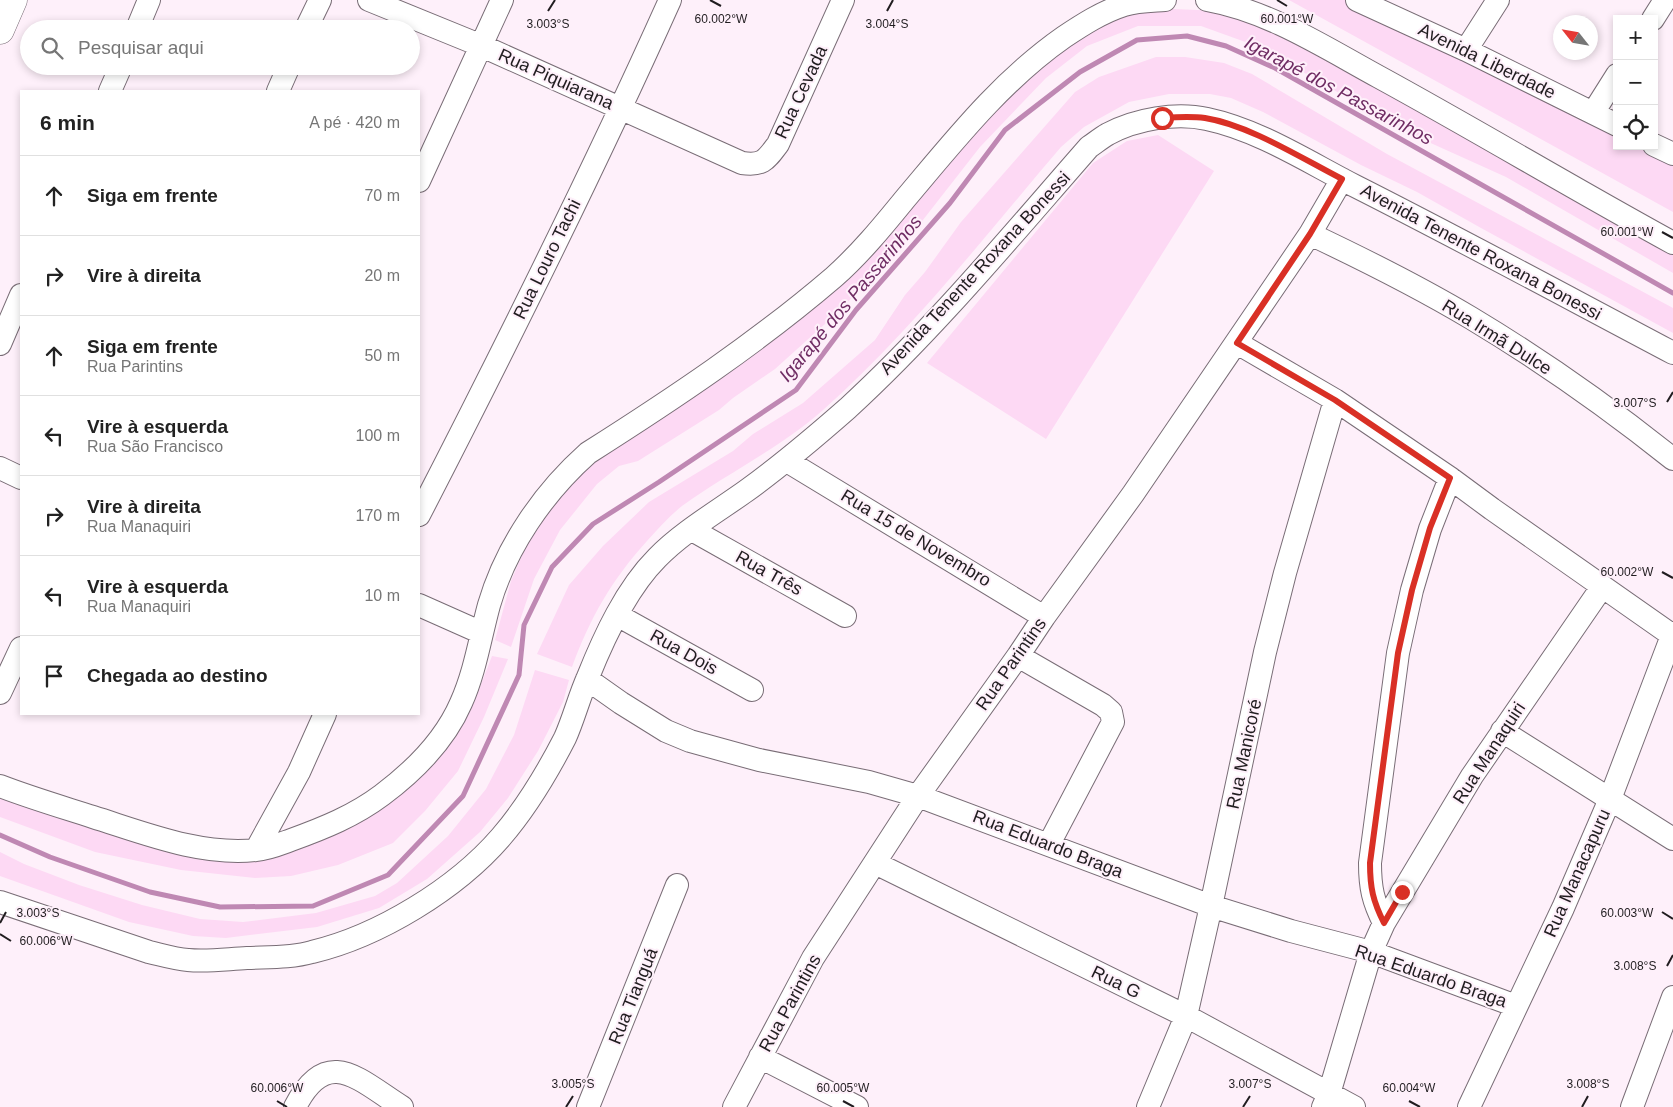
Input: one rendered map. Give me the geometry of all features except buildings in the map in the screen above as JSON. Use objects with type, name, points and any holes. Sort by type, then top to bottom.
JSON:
[{"type":"main road","points":[[0,30],[13,0]]},
{"type":"street","points":[[141,20],[149,0]]},
{"type":"street","points":[[310,20],[320,0]]},
{"type":"street","name":"Rua Piquiarana","points":[[369,0],[418,20]]},
{"type":"street","points":[[420,180],[502,0]]},
{"type":"street","name":"Rua Louro Tachi","points":[[420,513],[468,421],[622,108],[670,0]]},
{"type":"street","name":"Rua Cevada","points":[[742,162],[754,165],[762,163],[778,144],[843,0]]},
{"type":"street","points":[[0,786],[30,798],[201,848],[256,850],[312,832],[364,808],[413,771],[440,738],[461,704],[475,664],[490,603],[506,561],[526,525],[570,469],[588,453],[719,366],[776,324],[835,276],[879,230],[998,92],[1042,52],[1077,28],[1106,12],[1124,5],[1165,0]]},
{"type":"street","points":[[1207,0],[1242,9],[1288,28],[1465,124],[1673,243]]},
{"type":"street","points":[[1466,50],[1498,0]]},
{"type":"street","points":[[1655,15],[1664,0]]},
{"type":"street","name":"Avenida Liberdade","points":[[1367,2],[1613,123]]},
{"type":"street","name":"Rua Piquiarana","points":[[420,21],[482,46],[742,162]]},
{"type":"street","points":[[110,90],[116,75]]},
{"type":"street","points":[[278,90],[285,75]]},
{"type":"street","points":[[1593,113],[1613,81]]},
{"type":"street","name":"Avenida Tenente Roxana Bonessi","points":[[0,902],[149,952],[188,960],[286,956],[312,952],[357,937],[392,922],[425,901],[457,878],[501,837],[545,777],[578,708],[586,679],[617,615],[635,585],[658,556],[787,461],[848,407],[921,337],[1089,148],[1108,134],[1130,125],[1184,116],[1206,118],[1255,135],[1443,231],[1673,353]]},
{"type":"street","points":[[1658,146],[1673,154]]},
{"type":"street","name":"Rua Parintins","points":[[734,1107],[813,958],[918,796],[1133,494],[1237,343],[1310,234],[1342,179]]},
{"type":"street","name":"Rua Irmã Dulce","points":[[1310,234],[1369,262],[1471,318],[1628,423],[1673,459]]},
{"type":"street","points":[[0,344],[20,297]]},
{"type":"street","points":[[1237,343],[1335,400],[1450,478],[1492,510],[1673,635]]},
{"type":"street","name":"Rua Manicoré","points":[[1148,1107],[1186,1016],[1268,643],[1285,573],[1335,400]]},
{"type":"street","name":"Rua 15 de Novembro","points":[[787,461],[1044,617]]},
{"type":"street","points":[[0,468],[20,478]]},
{"type":"street","points":[[1384,923],[1374,903],[1370,886],[1370,863],[1398,653],[1412,590],[1427,537],[1450,478]]},
{"type":"street","name":"Rua Três","points":[[692,530],[845,616]]},
{"type":"street","name":"Rua Manaquiri","points":[[1326,1100],[1371,952],[1384,923],[1472,776],[1602,587]]},
{"type":"street","points":[[420,604],[482,633]]},
{"type":"street","name":"Rua Dois","points":[[617,615],[752,690]]},
{"type":"street","name":"Rua Manacapuru","points":[[1469,1107],[1563,908],[1610,799],[1673,635]]},
{"type":"street","points":[[0,693],[20,650]]},
{"type":"street","points":[[1018,656],[1103,705],[1111,712],[1113,722],[1049,844]]},
{"type":"street","name":"Rua Eduardo Braga","points":[[586,679],[666,731],[690,741],[759,760],[870,782],[918,796],[1211,906],[1291,931],[1371,952],[1516,1006]]},
{"type":"street","points":[[256,850],[299,772],[325,715]]},
{"type":"street","points":[[1502,731],[1673,839]]},
{"type":"street","name":"Rua G","points":[[875,863],[1186,1016],[1326,1100],[1354,1107]]},
{"type":"street","name":"Rua Tianguá","points":[[588,1107],[677,885]]},
{"type":"street","points":[[1632,1107],[1672,1003]]},
{"type":"street","points":[[760,1057],[857,1107]]},
{"type":"street","points":[[298,1101],[311,1082],[317,1077],[336,1072],[348,1073],[402,1107]]},
{"type":"shaded area","points":[[1289,0],[1349,0],[1613,119],[1613,150],[1658,150],[1658,147],[1673,152],[1673,212]]},
{"type":"shaded area","points":[[1150,8],[1221,11],[1272,28],[1673,247],[1673,273],[1506,177],[1404,131],[1262,48],[1201,26],[1138,26],[1087,46],[1046,78],[980,147],[919,225],[878,271],[836,314],[775,369],[719,410],[638,461],[619,466],[597,484],[560,530],[534,579],[511,647],[495,640],[511,581],[527,544],[548,508],[573,477],[761,344],[1020,78],[1097,22]]},
{"type":"shaded area","points":[[1156,57],[1185,57],[1224,63],[1252,74],[1387,154],[1673,308],[1673,333],[1417,192],[1361,165],[1263,112],[1231,98],[1210,94],[1169,94],[1129,102],[1084,127],[1061,147],[917,316],[823,410],[772,448],[682,506],[668,518],[634,556],[612,585],[587,631],[572,667],[537,654],[569,585],[603,546],[649,502],[733,451],[753,434],[803,403],[875,340],[905,295],[925,272],[961,222],[1075,92],[1099,77]]},
{"type":"shaded area","points":[[1158,135],[1214,171],[1046,439],[927,363],[1093,163],[1127,141]]},
{"type":"shaded area","points":[[492,656],[508,659],[484,717],[458,771],[425,811],[393,843],[338,865],[291,876],[255,878],[181,870],[95,852],[0,817],[0,781],[165,843],[306,840],[428,762],[473,705]]},
{"type":"shaded area","points":[[535,670],[569,680],[563,702],[538,751],[508,798],[480,832],[427,879],[379,908],[317,927],[226,938],[193,936],[129,922],[0,876],[0,852],[24,864],[79,885],[142,905],[200,919],[243,922],[316,913],[375,896],[397,883],[448,836],[486,789],[514,735]]},
{"type":"waterway","name":"Igarapé dos Passarinhos","points":[[0,835],[50,857],[150,892],[220,907],[313,906],[388,875],[463,796],[519,675],[524,625],[552,567],[593,524],[796,390],[856,310],[950,203],[1005,130],[1080,72],[1137,40],[1187,36],[1226,46],[1275,68],[1673,293]]},
{"type":"route","points":[[1162,118],[1184,116],[1206,118],[1231,126],[1255,135],[1342,179],[1310,234],[1237,343],[1335,400],[1450,478],[1430,528],[1412,590],[1398,653],[1370,863],[1370,886],[1374,903],[1384,923],[1402,892]]}]
